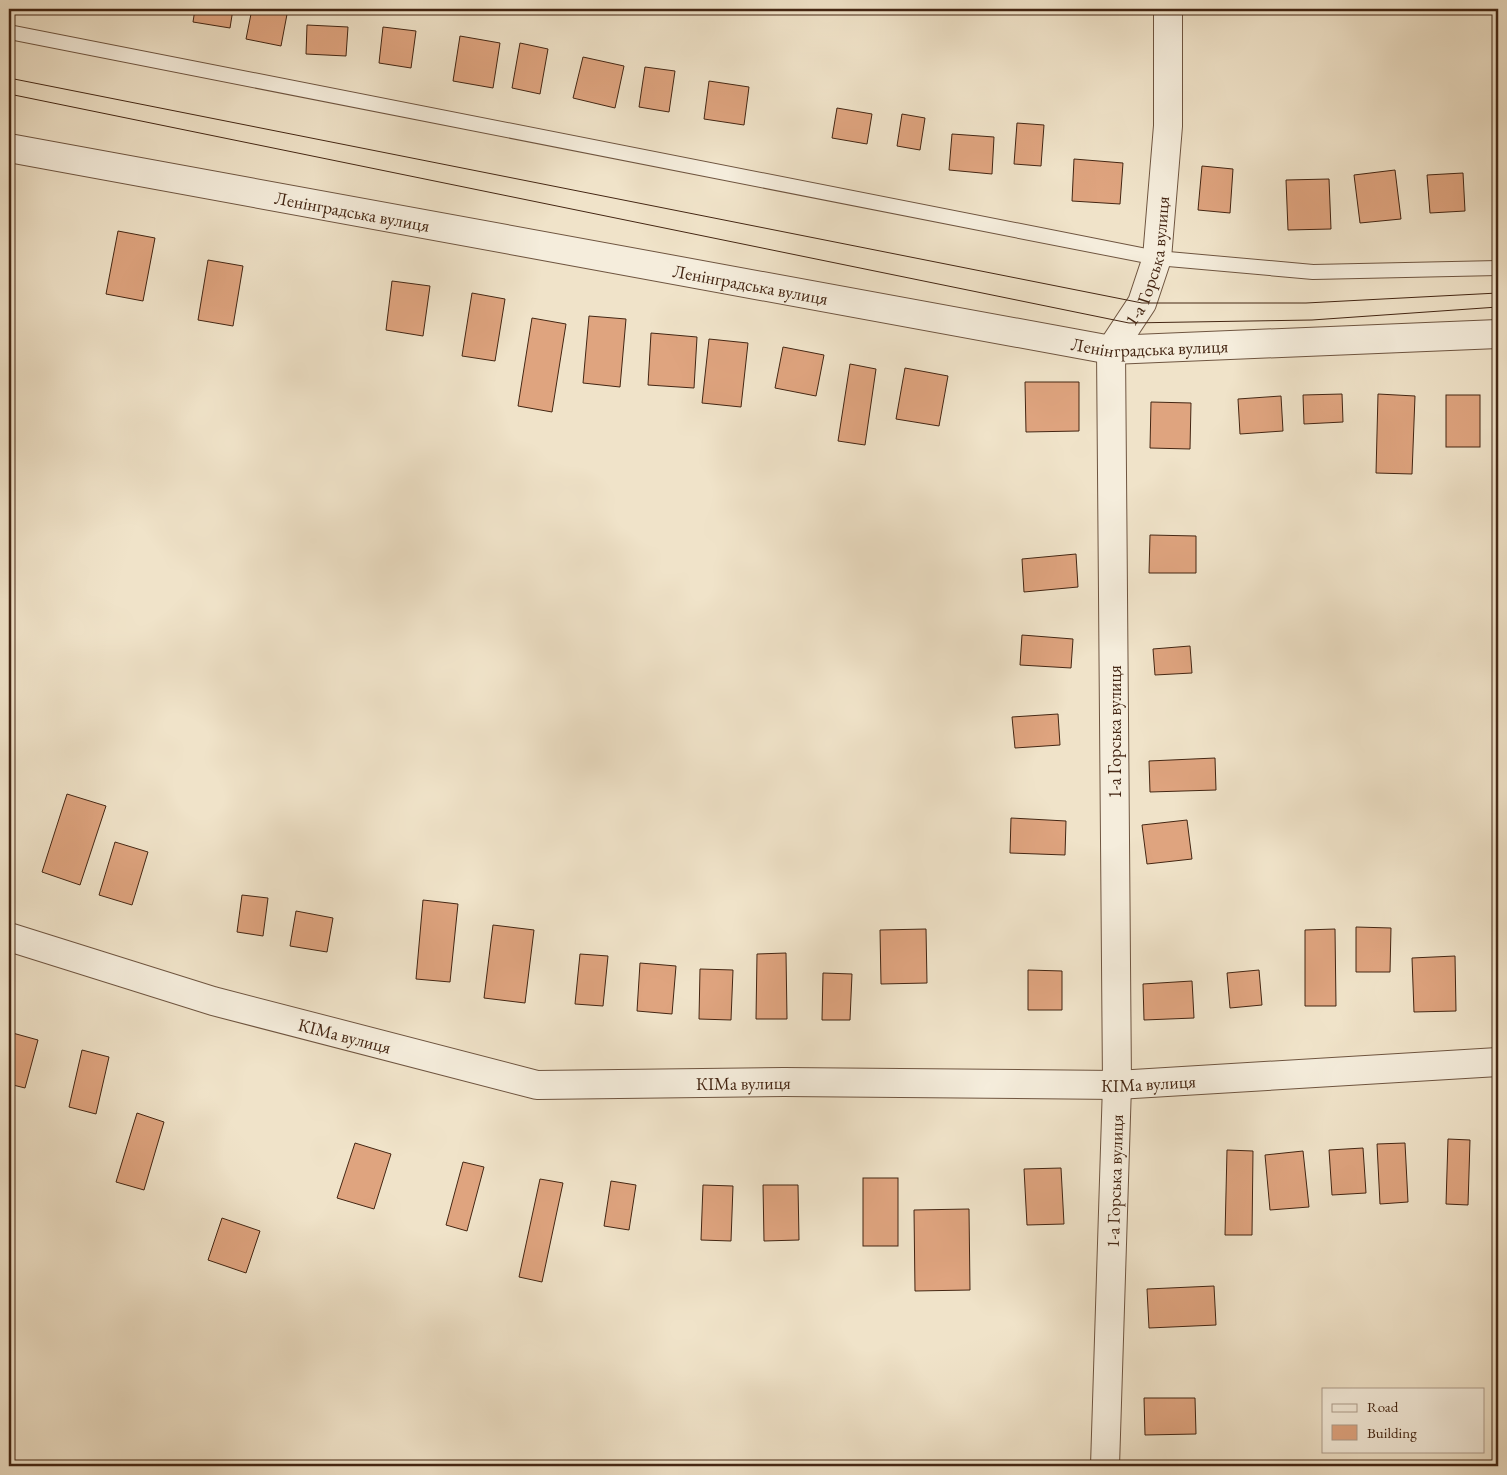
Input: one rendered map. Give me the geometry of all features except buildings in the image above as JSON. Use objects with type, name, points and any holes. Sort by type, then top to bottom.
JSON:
[{"type":"street","name":"1-а Горська вулиця","points":[[1105,1466],[1117,1085],[1111,350],[1142,303],[1157,258],[1168,126],[1168,9]]},
{"type":"street","name":"Ленінградська вулиця","points":[[9,148],[1111,350],[1498,334]]},
{"type":"street","name":"КІМа вулиця","points":[[9,937],[213,1000],[536,1085],[784,1082],[1117,1085],[1498,1062]]},
{"type":"lane","points":[[9,32],[1157,258],[1313,272],[1498,268]]},
{"type":"tram line","points":[[9,78],[1142,303],[1306,303],[1498,293]]},
{"type":"tram line","points":[[9,94],[1129,323],[1312,320],[1498,307]]}]
